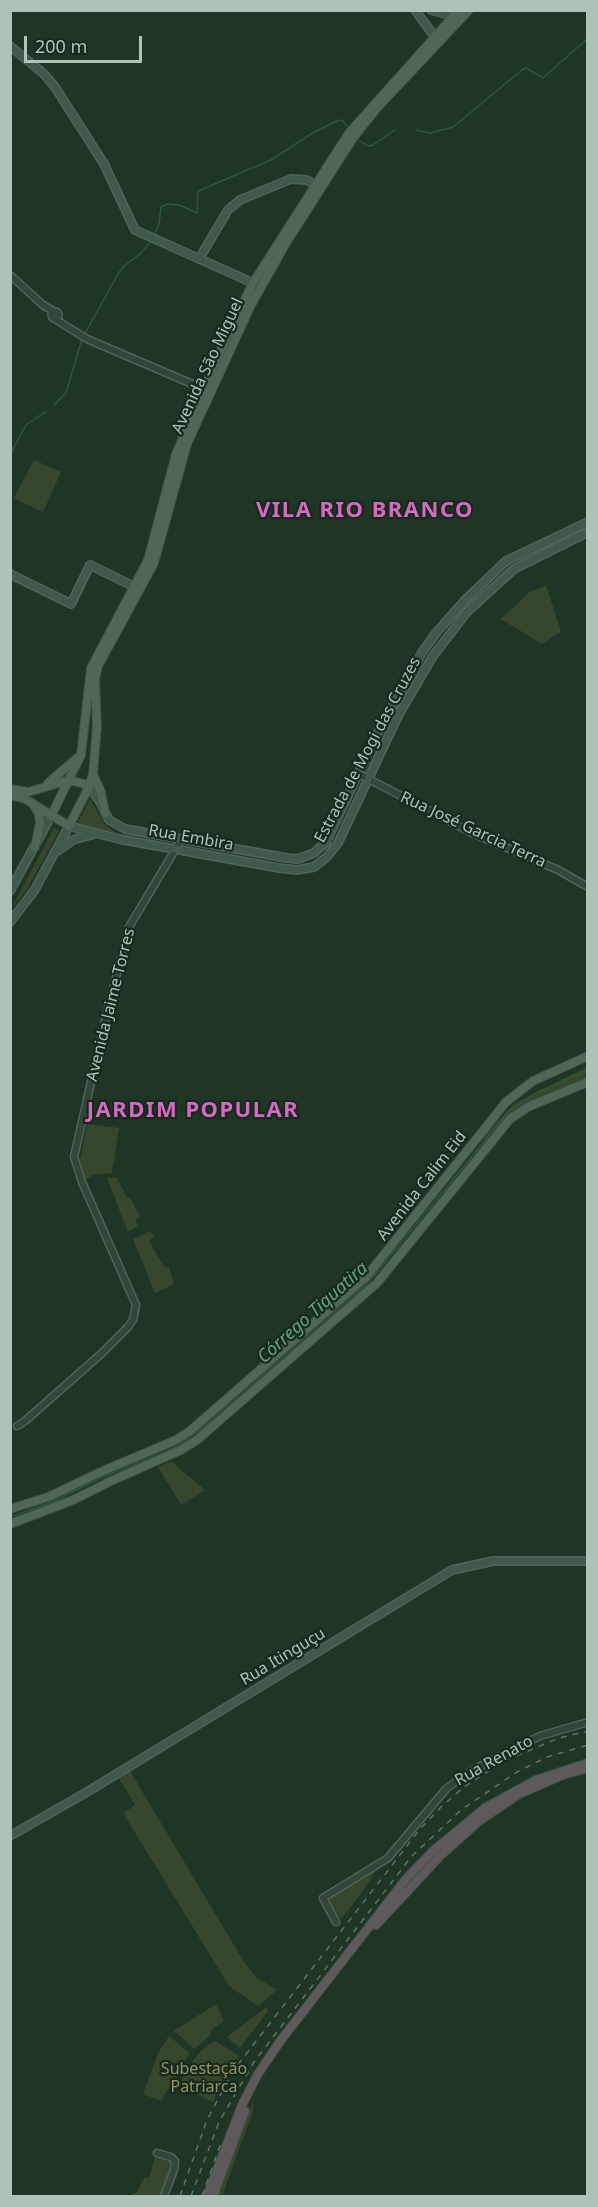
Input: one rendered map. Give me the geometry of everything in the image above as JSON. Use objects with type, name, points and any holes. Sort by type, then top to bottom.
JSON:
[{"type":"highway","points":[[207,2196],[242,2105],[258,2074],[386,1904],[424,1860],[485,1808],[537,1780],[588,1763]]},
{"type":"highway","points":[[213,2196],[245,2110],[263,2074],[379,1921],[464,1833],[507,1802],[539,1785],[588,1768]]},
{"type":"highway","points":[[416,1881],[415,1876],[424,1860]]},
{"type":"main road","points":[[415,10],[437,40]]},
{"type":"main road","points":[[421,19],[423,13],[430,10],[456,17]]},
{"type":"main road","name":"Avenida São Miguel","points":[[51,816],[81,754],[91,668],[100,649],[138,588],[152,550],[172,468],[204,389],[253,283],[318,186],[364,123],[456,17],[469,10]]},
{"type":"main road","points":[[10,46],[44,74],[55,87],[104,164],[133,228],[253,283],[257,287],[251,305]]},
{"type":"main road","points":[[199,259],[228,210],[251,194],[288,180],[302,179],[318,186]]},
{"type":"main road","name":"Avenida São Miguel","points":[[69,826],[89,787],[93,774],[96,739],[96,671],[161,545],[187,444],[251,305],[318,186]]},
{"type":"main road","points":[[172,468],[176,471],[176,481]]},
{"type":"main road","name":"Estrada de Mogi das Cruzes","points":[[305,858],[326,842],[377,734],[423,651],[466,599],[510,558],[588,522]]},
{"type":"main road","name":"Estrada de Mogi das Cruzes","points":[[309,869],[324,860],[338,843],[398,716],[433,656],[467,612],[514,568],[588,532]]},
{"type":"main road","points":[[10,573],[71,604],[90,565],[138,588]]},
{"type":"main road","points":[[43,786],[81,754]]},
{"type":"main road","points":[[93,774],[101,792],[105,813]]},
{"type":"main road","points":[[10,789],[28,792],[69,780],[89,787]]},
{"type":"main road","name":"Rua Embira","points":[[89,787],[114,824],[125,829],[287,858],[305,858]]},
{"type":"main road","points":[[10,795],[33,803],[69,826],[34,891],[10,922]]},
{"type":"main road","points":[[33,803],[39,814],[40,823],[35,847]]},
{"type":"main road","points":[[51,816],[63,818],[77,812]]},
{"type":"main road","points":[[10,891],[51,816]]},
{"type":"main road","name":"Rua Embira","points":[[69,826],[175,850],[291,870],[309,869]]},
{"type":"main road","points":[[51,859],[67,843],[97,833]]},
{"type":"main road","name":"Avenida Calim Eid","points":[[10,1524],[73,1500],[150,1458],[190,1431],[366,1277],[506,1102],[533,1081],[588,1056]]},
{"type":"main road","name":"Avenida Calim Eid","points":[[10,1509],[150,1458],[181,1450],[197,1440],[364,1296],[391,1268],[446,1195],[510,1119],[528,1107],[588,1083]]},
{"type":"main road","name":"Rua Itinguçu","points":[[10,1836],[87,1792],[452,1570],[494,1561],[588,1561]]},
{"type":"street","points":[[10,275],[77,334],[204,389]]},
{"type":"street","name":"Rua José Garcia Terra","points":[[359,774],[470,832],[558,870],[588,887]]},
{"type":"street","name":"Avenida Jaime Torres","points":[[10,1431],[25,1421],[125,1331],[133,1320],[136,1305],[82,1182],[74,1157],[129,927],[181,840]]},
{"type":"street","name":"Rua Renato","points":[[336,1922],[323,1898],[394,1852],[438,1797],[465,1775],[540,1736],[588,1722]]},
{"type":"street","points":[[157,2153],[171,2157],[175,2164],[164,2196]]},
{"type":"green space","points":[[34,460],[61,472],[43,512],[14,498]]},
{"type":"green space","points":[[546,585],[561,632],[542,644],[501,619],[528,593]]},
{"type":"green space","points":[[90,799],[105,824],[114,831],[113,834],[77,824]]},
{"type":"green space","points":[[54,828],[59,831],[27,889],[11,909]]},
{"type":"green space","points":[[587,1067],[587,1080],[526,1104],[514,1111],[488,1142],[482,1138],[515,1103]]},
{"type":"green space","points":[[87,1124],[119,1128],[112,1173],[93,1175],[85,1180],[79,1167]]},
{"type":"green space","points":[[107,1178],[117,1178],[140,1217],[135,1219],[138,1226],[128,1232]]},
{"type":"green space","points":[[150,1231],[154,1237],[149,1241],[165,1268],[169,1267],[174,1284],[155,1293],[133,1239]]},
{"type":"green space","points":[[171,1461],[205,1490],[181,1505],[158,1467]]},
{"type":"green space","points":[[130,1771],[244,1962],[256,1977],[277,1990],[258,2006],[229,1986],[123,1813],[135,1805],[118,1777]]},
{"type":"green space","points":[[378,1868],[361,1894],[341,1919],[328,1899]]},
{"type":"green space","points":[[216,2004],[224,2021],[212,2029],[210,2036],[194,2049],[174,2031]]},
{"type":"green space","points":[[266,2007],[268,2011],[240,2048],[227,2037]]},
{"type":"green space","points":[[169,2036],[190,2053],[161,2101],[143,2094],[158,2053]]},
{"type":"green space","name":"Subestação Patriarca","points":[[216,2041],[239,2056],[226,2074],[213,2102],[178,2086],[197,2055]]},
{"type":"green space","points":[[253,2102],[253,2111],[222,2196],[216,2196]]},
{"type":"green space","points":[[156,2154],[172,2159],[174,2167],[166,2179],[161,2196],[129,2196],[137,2192],[145,2177],[149,2178]]},
{"type":"waterway","points":[[416,130],[431,133],[453,127],[522,70],[526,68],[543,78],[588,38]]},
{"type":"waterway","points":[[154,236],[159,224],[161,207],[168,204],[179,205],[197,213],[198,191],[271,160],[311,134],[337,121],[342,120],[347,126]]},
{"type":"waterway","points":[[359,140],[368,146],[373,145],[395,130]]},
{"type":"waterway","points":[[84,335],[118,274],[152,240]]},
{"type":"waterway","points":[[54,405],[66,393],[82,339]]},
{"type":"waterway","points":[[10,455],[26,425],[45,412]]},
{"type":"waterway","name":"Córrego Tiquatira","points":[[10,1517],[52,1502],[101,1478],[178,1446],[200,1430],[369,1282],[508,1112],[536,1093],[588,1070]]},
{"type":"railway","points":[[180,2196],[207,2120],[233,2071],[420,1829],[464,1787],[504,1761],[559,1738],[588,1731]]},
{"type":"railway","points":[[191,2196],[219,2122],[254,2062],[411,1857],[461,1810],[517,1772],[547,1757],[588,1745]]},
{"type":"railway","points":[[202,2196],[222,2140]]},
{"type":"district","name":"VILA RIO BRANCO","points":[[365,511]]},
{"type":"district","name":"JARDIM POPULAR","points":[[193,1111]]}]
